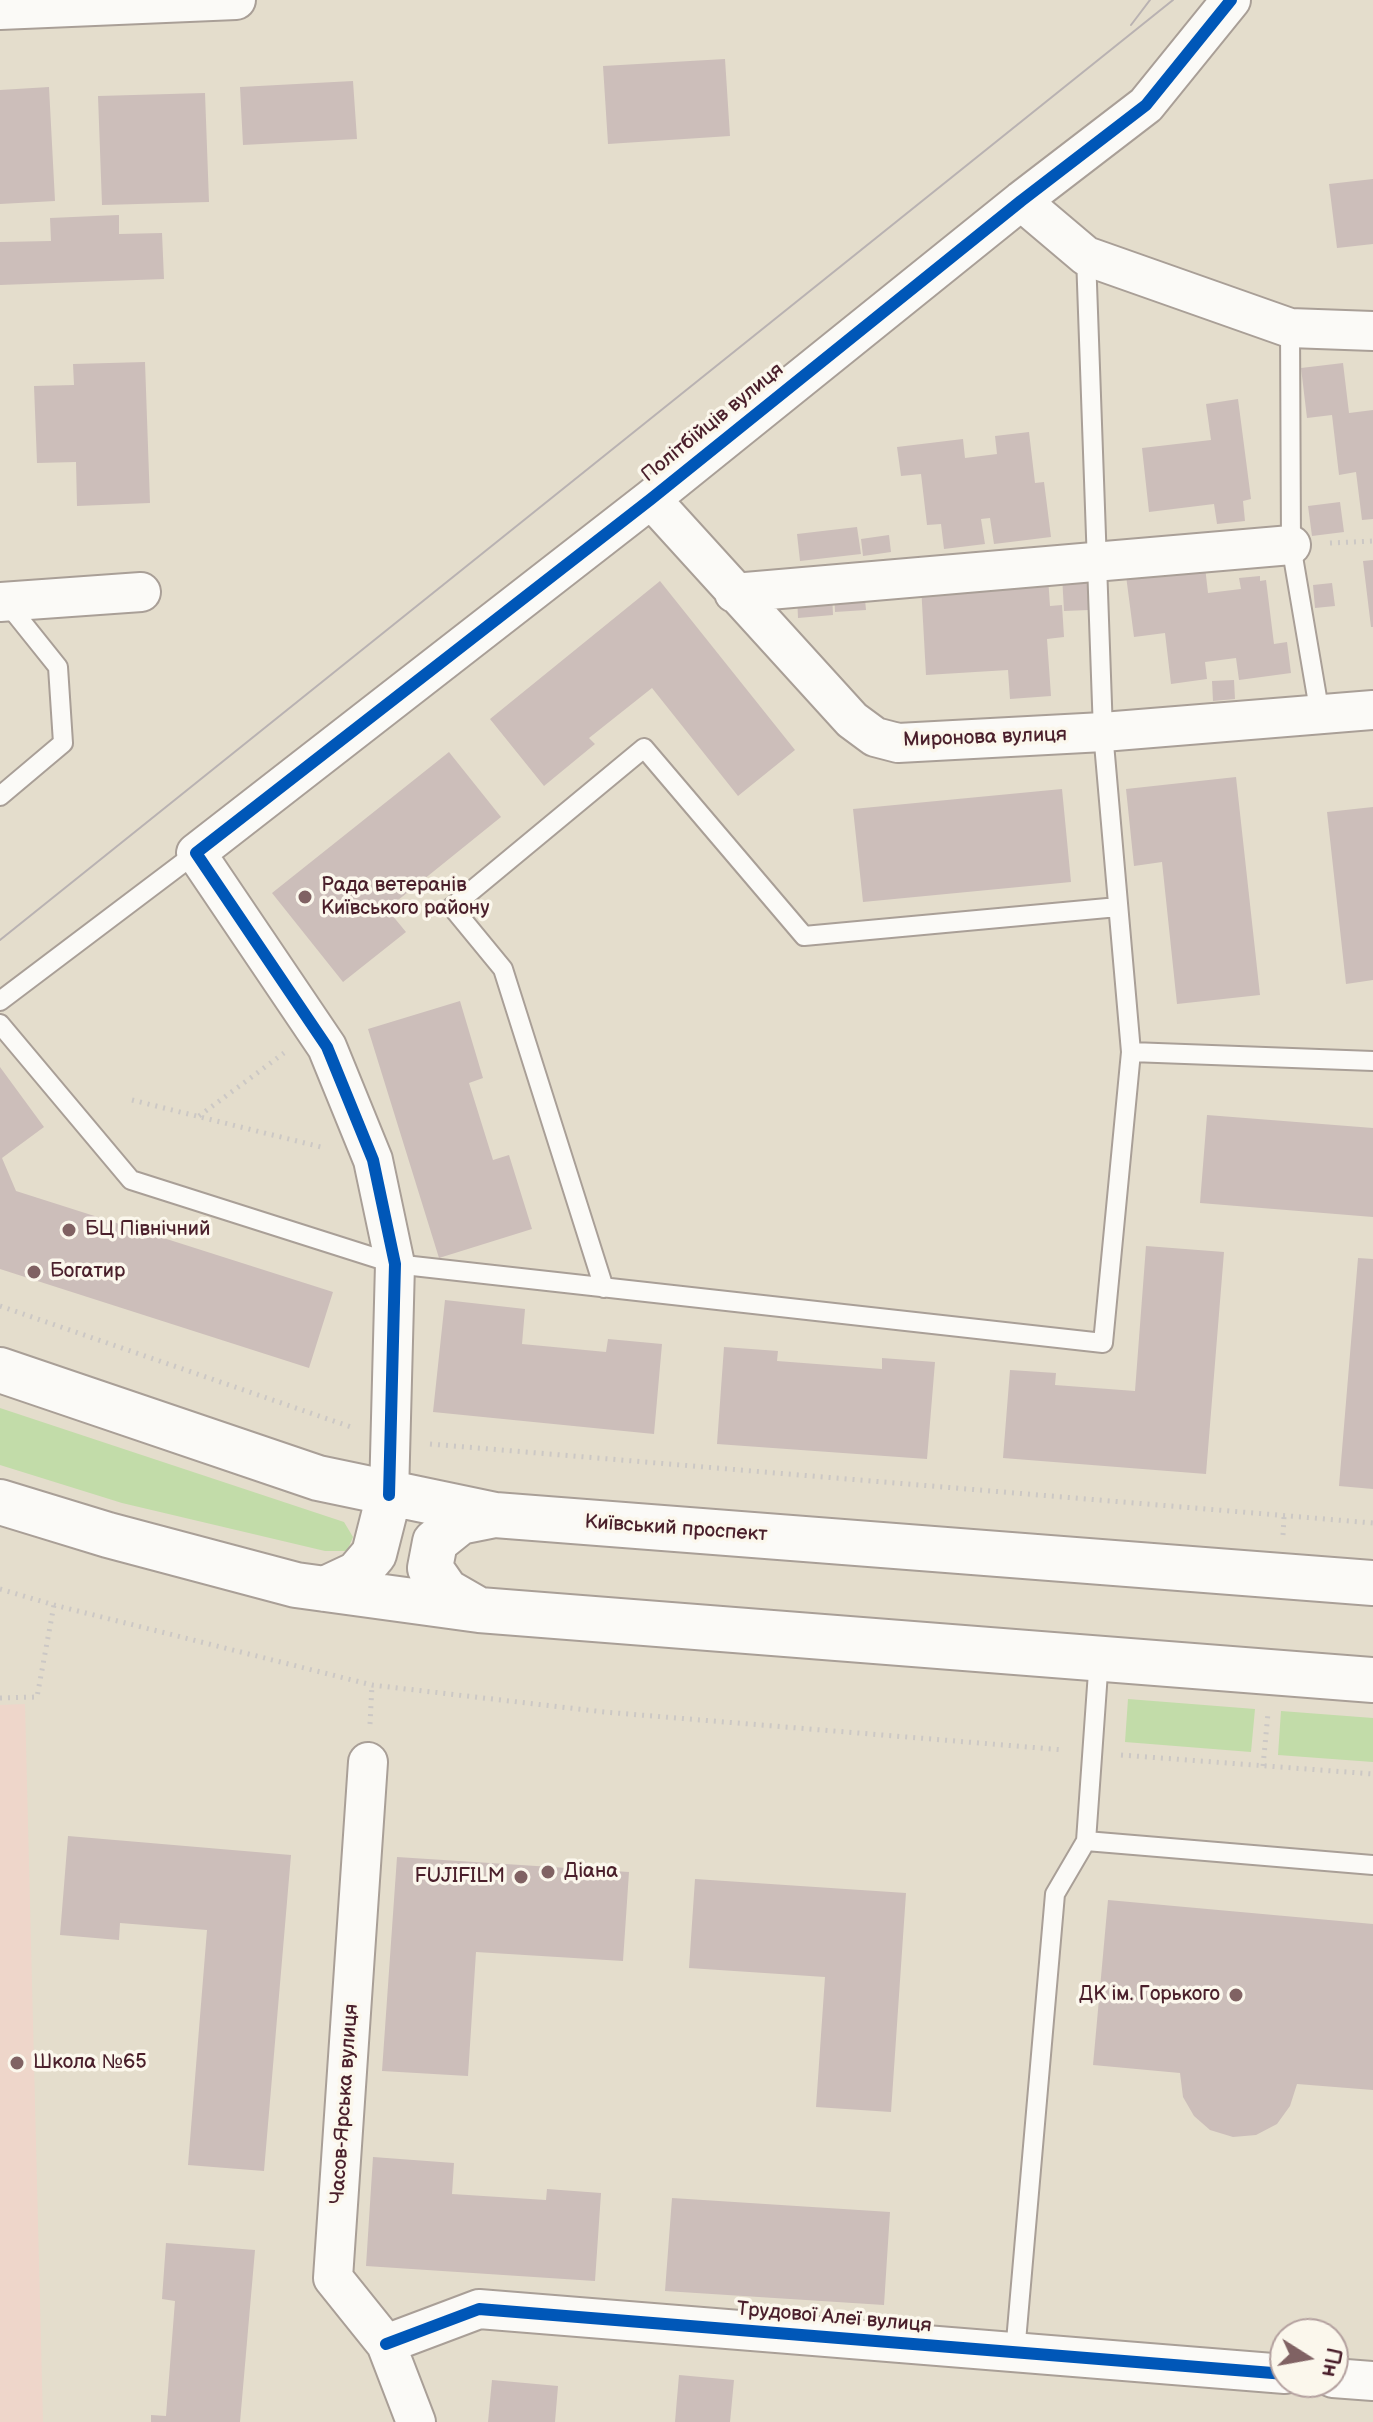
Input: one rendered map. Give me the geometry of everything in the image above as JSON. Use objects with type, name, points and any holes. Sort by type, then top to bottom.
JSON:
[{"type":"main road","name":"Київський проспект","points":[[0,1370],[318,1478],[495,1515],[1373,1583]]},
{"type":"main road","points":[[325,1589],[357,1574],[374,1554],[389,1495]]},
{"type":"main road","points":[[0,1502],[151,1547],[296,1585],[479,1610],[1373,1680]]},
{"type":"main road","points":[[479,1610],[446,1591],[430,1568],[435,1542],[460,1522],[495,1515]]},
{"type":"street","points":[[0,10],[236,0]]},
{"type":"street","name":"Політбійців вулиця","points":[[196,853],[651,499],[1021,201],[1146,105],[1231,0]]},
{"type":"street","points":[[1021,201],[1086,256],[1290,328],[1373,331]]},
{"type":"street","name":"Миронова вулиця","points":[[651,499],[852,720],[875,737],[898,743],[1103,732],[1373,710]]},
{"type":"street","points":[[734,593],[1291,545]]},
{"type":"street","points":[[3,602],[141,592]]},
{"type":"street","points":[[196,853],[327,1047],[373,1160],[395,1264],[389,1495]]},
{"type":"street","name":"Часов-Ярська вулиця","points":[[368,1762],[333,2278],[386,2344],[416,2422]]},
{"type":"street","name":"Трудової Алеї вулиця","points":[[386,2344],[479,2309],[1269,2373]]},
{"type":"street","points":[[1349,2379],[1373,2381]]},
{"type":"lane","points":[[0,1024],[131,1180],[395,1264],[1103,1343],[1131,1052],[1103,732],[1086,256]]},
{"type":"lane","points":[[1290,328],[1291,545],[1320,715]]},
{"type":"lane","points":[[0,796],[63,743],[58,667],[3,602]]},
{"type":"lane","points":[[604,1288],[503,969],[452,907],[644,748],[804,936],[1118,907]]},
{"type":"lane","points":[[0,1001],[196,853]]},
{"type":"lane","points":[[1131,1052],[1373,1061]]},
{"type":"lane","points":[[1015,2353],[1055,1894],[1086,1841],[1099,1658]]},
{"type":"lane","points":[[1086,1841],[1373,1865]]},
{"type":"path","points":[[198,1116],[315,1030]]},
{"type":"path","points":[[132,1100],[373,1160]]},
{"type":"path","points":[[0,1306],[391,1441],[1373,1523]]},
{"type":"path","points":[[0,1589],[372,1685],[604,1712],[1373,1774]]},
{"type":"path","points":[[0,1698],[37,1697],[54,1605]]},
{"type":"shaded area","name":"Школа №65","points":[[25,1704],[43,2422],[0,2422],[0,1705]]},
{"type":"green space","points":[[0,1408],[344,1522],[353,1537],[347,1551],[325,1551],[122,1503],[0,1465]]},
{"type":"green space","points":[[1128,1699],[1255,1709],[1251,1752],[1125,1742]]},
{"type":"green space","points":[[1281,1711],[1373,1718],[1373,1762],[1278,1755]]},
{"type":"building","points":[[725,59],[730,136],[608,144],[603,66]]},
{"type":"building","points":[[353,81],[357,139],[243,145],[240,87]]},
{"type":"building","points":[[49,87],[55,201],[0,204],[0,90]]},
{"type":"building","points":[[205,93],[209,202],[102,205],[98,96]]},
{"type":"building","points":[[1373,179],[1373,244],[1337,248],[1329,184]]},
{"type":"building","points":[[119,215],[119,234],[162,233],[164,279],[0,285],[0,242],[51,241],[50,218]]},
{"type":"building","points":[[145,362],[150,503],[77,506],[76,462],[37,463],[34,386],[74,385],[73,364]]},
{"type":"building","points":[[1343,363],[1349,413],[1373,410],[1373,519],[1362,520],[1356,472],[1339,475],[1332,415],[1307,418],[1301,368]]},
{"type":"building","points":[[1238,399],[1251,499],[1243,501],[1245,521],[1217,524],[1214,504],[1149,512],[1142,448],[1211,440],[1206,404]]},
{"type":"building","points":[[1029,432],[1035,483],[1044,482],[1051,537],[994,544],[990,518],[981,519],[985,544],[944,549],[941,524],[927,525],[921,474],[901,476],[897,447],[963,439],[965,458],[997,454],[995,436]]},
{"type":"building","points":[[1340,502],[1344,532],[1312,536],[1308,506]]},
{"type":"building","points":[[857,527],[861,554],[800,561],[797,534]]},
{"type":"building","points":[[889,535],[891,552],[863,556],[861,539]]},
{"type":"building","points":[[1204,558],[1208,593],[1241,589],[1239,578],[1260,576],[1260,581],[1266,580],[1274,644],[1287,642],[1291,673],[1239,680],[1236,658],[1205,662],[1207,679],[1171,684],[1165,633],[1134,637],[1125,568]]},
{"type":"building","points":[[1373,560],[1373,627],[1371,627],[1363,561]]},
{"type":"building","points":[[1086,574],[1089,610],[1064,611],[1062,575]]},
{"type":"building","points":[[1048,577],[1050,606],[1062,605],[1064,637],[1047,639],[1051,696],[1010,699],[1008,670],[926,675],[921,585]]},
{"type":"building","points":[[660,581],[795,750],[738,796],[652,688],[589,738],[595,744],[544,786],[490,719]]},
{"type":"building","points":[[1332,583],[1335,606],[1315,608],[1313,585]]},
{"type":"building","points":[[864,589],[866,610],[835,612],[834,591]]},
{"type":"building","points":[[832,592],[833,615],[798,618],[797,594]]},
{"type":"building","points":[[1234,680],[1235,699],[1213,701],[1212,681]]},
{"type":"building","points":[[449,752],[501,817],[387,909],[406,932],[343,982],[272,893]]},
{"type":"building","points":[[1236,777],[1260,995],[1177,1004],[1162,862],[1134,866],[1126,789]]},
{"type":"building","points":[[1062,789],[1071,882],[863,902],[853,809]]},
{"type":"building","points":[[1373,807],[1373,980],[1346,984],[1327,812]]},
{"type":"building","points":[[460,1001],[483,1078],[469,1083],[493,1160],[509,1155],[532,1229],[439,1258],[368,1029]]},
{"type":"building","name":"БЦ Північний","points":[[0,1067],[44,1127],[2,1158],[16,1191],[333,1292],[309,1368],[0,1269]]},
{"type":"building","points":[[1207,1115],[1373,1128],[1373,1217],[1200,1203]]},
{"type":"building","points":[[1146,1246],[1224,1252],[1206,1474],[1003,1458],[1010,1370],[1056,1373],[1055,1385],[1135,1391]]},
{"type":"building","points":[[1358,1258],[1373,1259],[1373,1489],[1339,1486]]},
{"type":"building","points":[[445,1300],[525,1309],[522,1344],[606,1352],[608,1339],[662,1344],[654,1434],[433,1412]]},
{"type":"building","points":[[724,1347],[778,1351],[777,1361],[882,1369],[882,1358],[935,1362],[927,1459],[717,1444]]},
{"type":"building","points":[[68,1836],[291,1855],[264,2171],[188,2165],[207,1930],[120,1923],[119,1940],[60,1935]]},
{"type":"building","points":[[397,1857],[629,1872],[623,1961],[476,1952],[468,2076],[382,2071]]},
{"type":"building","points":[[695,1879],[906,1893],[891,2112],[816,2107],[825,1977],[689,1968]]},
{"type":"building","name":"ДК ім. Горького","points":[[1108,1900],[1373,1924],[1373,2090],[1297,2084],[1290,2106],[1277,2124],[1256,2135],[1233,2137],[1210,2130],[1194,2116],[1183,2097],[1180,2073],[1093,2065]]},
{"type":"building","points":[[373,2157],[454,2163],[452,2194],[546,2200],[547,2189],[601,2193],[595,2281],[366,2266]]},
{"type":"building","points":[[672,2198],[890,2212],[884,2305],[665,2291]]},
{"type":"building","points":[[166,2243],[255,2250],[240,2422],[151,2422],[151,2415],[166,2416],[175,2301],[162,2299]]},
{"type":"building","points":[[679,2375],[734,2380],[730,2422],[675,2422]]},
{"type":"building","points":[[492,2380],[558,2386],[555,2422],[488,2422]]},
{"type":"tram line","points":[[1131,25],[1150,0]]},
{"type":"tram line","points":[[0,940],[1173,0]]},
{"type":"cycle path","points":[[389,1495],[395,1264],[373,1160],[327,1047],[196,853],[651,499],[1021,201],[1146,105],[1231,0]]},
{"type":"cycle path","points":[[386,2344],[479,2309],[1269,2373]]},
{"type":"place","name":"Рада ветеранів Київського району","points":[[305,897]]},
{"type":"place","name":"БЦ Північний","points":[[69,1230]]},
{"type":"place","name":"Богатир","points":[[34,1272]]},
{"type":"place","name":"Діана","points":[[548,1872]]},
{"type":"place","name":"FUJIFILM","points":[[521,1877]]},
{"type":"place","name":"ДК ім. Горького","points":[[1236,1995]]},
{"type":"place","name":"Школа №65","points":[[17,2063]]}]
